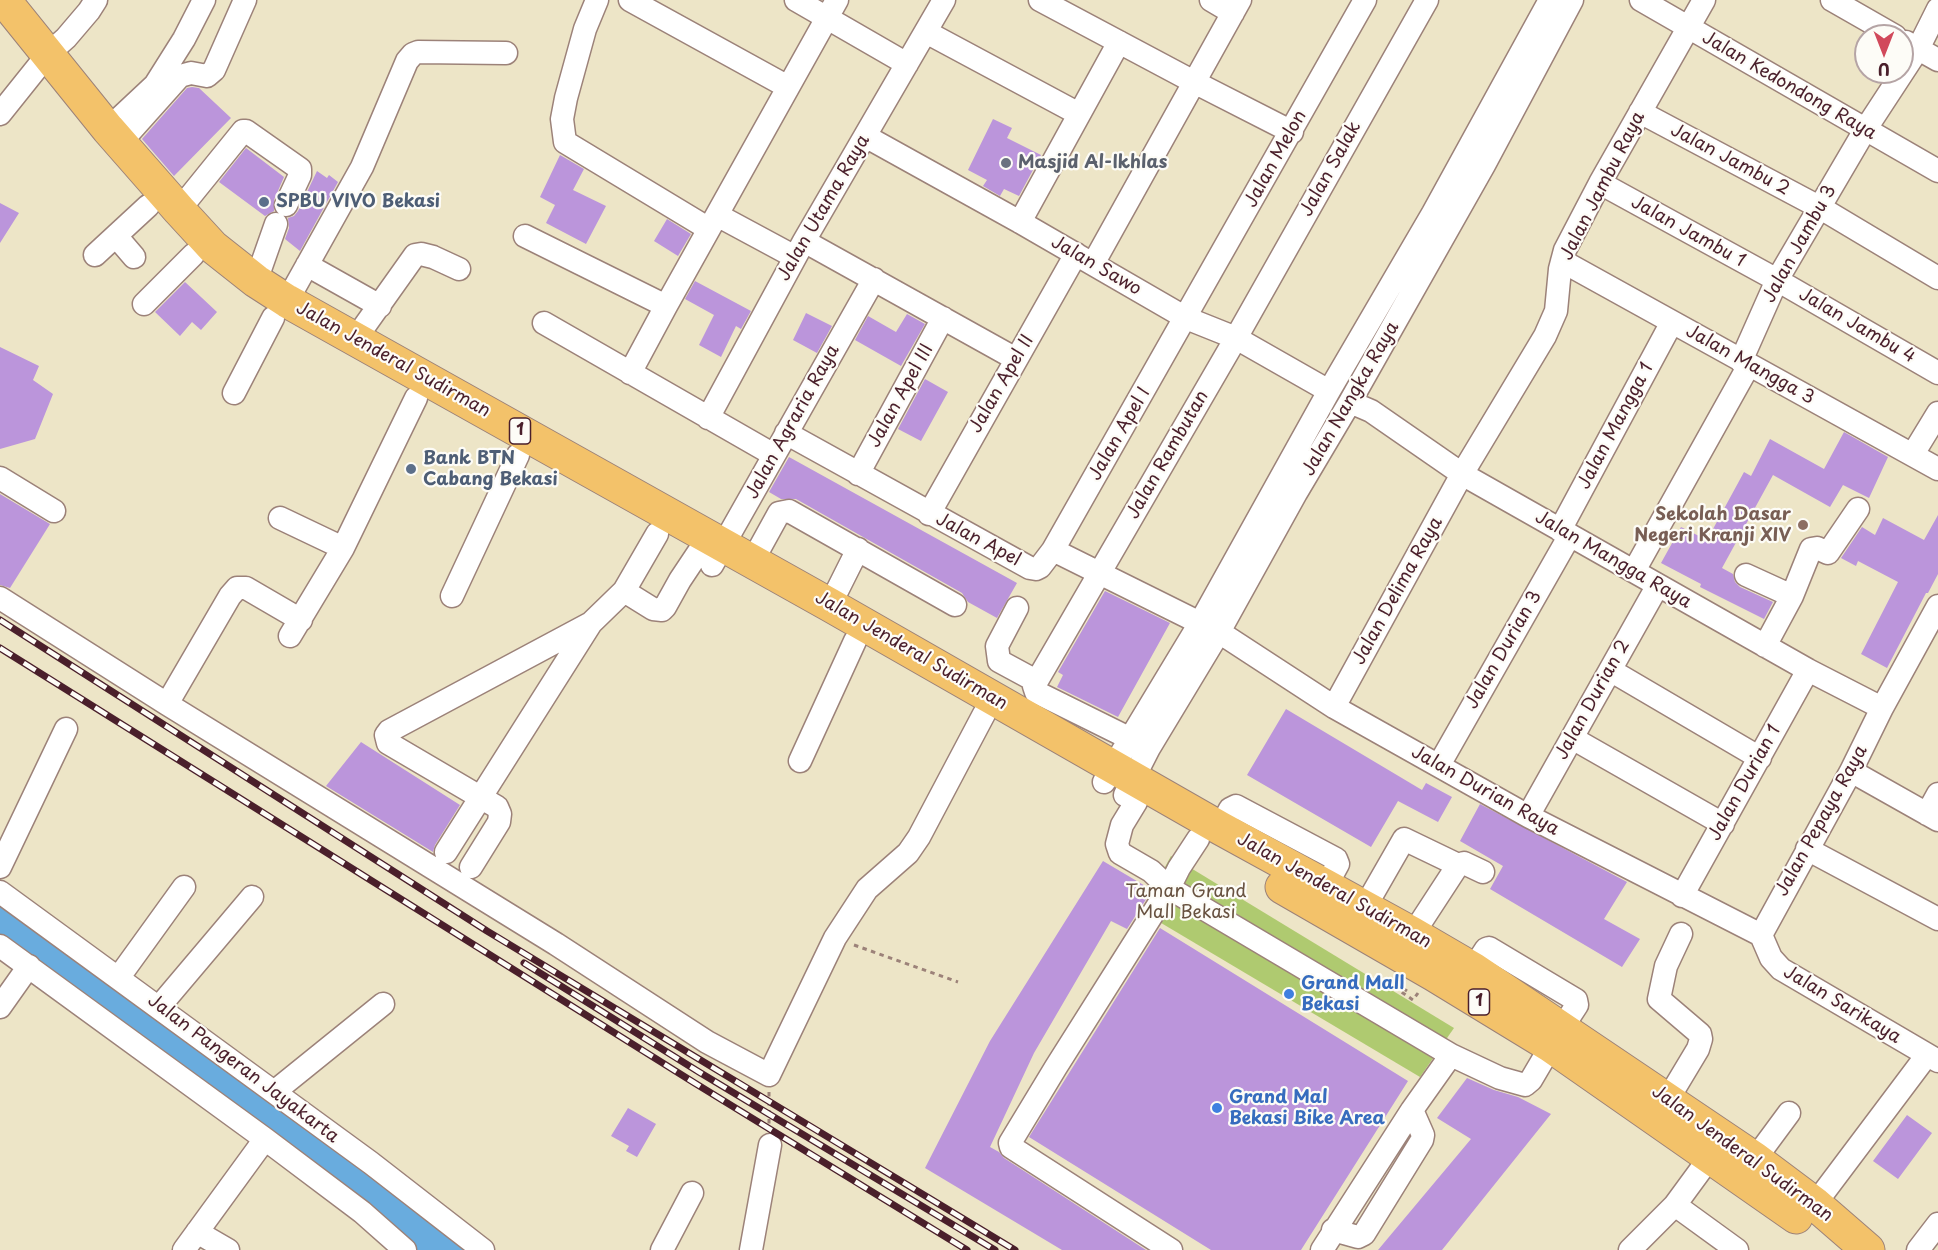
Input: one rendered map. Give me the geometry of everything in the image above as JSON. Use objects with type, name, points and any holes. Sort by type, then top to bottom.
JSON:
[{"type":"highway","name":"Jalan Jenderal Sudirman","points":[[4,0],[41,63],[103,156],[256,281],[280,310],[356,338],[855,641],[984,714],[1122,785],[1209,834],[1433,974],[1557,1037],[1668,1099],[1716,1148],[1837,1250]]},
{"type":"highway","name":"Jalan Jenderal Sudirman","points":[[0,27],[41,63],[114,136],[164,208],[193,255],[416,398],[657,534],[752,562],[830,605],[1032,696],[1122,785]]},
{"type":"highway","name":"Jalan Jenderal Sudirman","points":[[1209,834],[1326,886],[1473,969],[1557,1037],[1716,1148],[1755,1159],[1815,1204],[1868,1250]]},
{"type":"street","points":[[0,114],[41,63],[74,29],[96,0]]},
{"type":"street","points":[[114,136],[155,85],[184,39],[204,0]]},
{"type":"street","points":[[114,136],[180,76],[191,74],[207,76],[214,70],[245,0]]},
{"type":"street","points":[[597,0],[585,29],[566,98],[562,119],[565,142],[713,222],[800,249],[874,279],[1016,359]]},
{"type":"street","points":[[630,0],[788,87]]},
{"type":"street","points":[[796,0],[832,9],[907,64]]},
{"type":"street","name":"Jalan Utama Raya","points":[[708,418],[800,249],[944,0]]},
{"type":"street","points":[[1040,0],[1292,132]]},
{"type":"street","points":[[1211,0],[1237,6]]},
{"type":"street","name":"Jalan Melon","points":[[1186,318],[1365,0]]},
{"type":"street","name":"Jalan Salak","points":[[1236,338],[1427,0]]},
{"type":"street","name":"Jalan Nangka Raya","points":[[1287,487],[1350,402],[1441,218],[1465,153],[1550,0]]},
{"type":"street","name":"Jalan Nangka Raya","points":[[1169,888],[1151,871],[1118,850],[1122,825],[1122,785],[1140,743],[1209,628],[1287,487],[1329,391],[1441,218],[1484,165],[1572,0]]},
{"type":"street","name":"Jalan Kedondong Raya","points":[[1641,0],[1938,171]]},
{"type":"street","name":"Jalan Jambu Raya","points":[[1462,474],[1552,321],[1556,311],[1565,250],[1600,183],[1704,0]]},
{"type":"street","points":[[1832,0],[1874,24]]},
{"type":"street","name":"Jalan Apel II","points":[[929,514],[1016,359],[1084,259],[1194,82],[1237,6]]},
{"type":"street","points":[[630,373],[832,9]]},
{"type":"street","name":"Jalan Jambu 3","points":[[1634,572],[1745,363],[1777,280],[1865,130],[1920,50],[1938,9]]},
{"type":"street","points":[[926,32],[1079,114]]},
{"type":"street","points":[[1020,222],[1119,42]]},
{"type":"street","points":[[234,393],[362,167],[407,61],[418,52],[506,53]]},
{"type":"street","name":"Jalan Jambu 2","points":[[1640,112],[1819,207],[1938,278]]},
{"type":"street","points":[[95,255],[116,236],[164,208],[243,131],[246,131],[300,169],[300,175],[281,215],[256,281]]},
{"type":"street","name":"Jalan Sawo","points":[[865,136],[1186,318],[1236,338],[1329,391]]},
{"type":"street","points":[[1465,153],[1484,165]]},
{"type":"street","name":"Jalan Jambu 1","points":[[1600,183],[1777,280]]},
{"type":"street","points":[[116,236],[134,257]]},
{"type":"street","points":[[525,236],[666,306]]},
{"type":"street","points":[[144,304],[193,255]]},
{"type":"street","points":[[356,338],[415,255],[433,257],[459,269]]},
{"type":"street","name":"Jalan Mangga 3","points":[[1562,261],[1938,469]]},
{"type":"street","points":[[307,265],[380,306]]},
{"type":"street","name":"Jalan Agraria Raya","points":[[624,591],[653,609],[662,610],[710,551],[774,455],[874,279]]},
{"type":"street","name":"Jalan Jambu 4","points":[[1777,280],[1938,372]]},
{"type":"street","name":"Jalan Apel III","points":[[858,474],[943,318]]},
{"type":"street","name":"Jalan Apel I","points":[[1053,550],[1186,318]]},
{"type":"street","name":"Jalan Mangga 1","points":[[1565,532],[1672,322]]},
{"type":"street","points":[[544,323],[774,455]]},
{"type":"street","name":"Jalan Rambutan","points":[[1032,696],[1100,572],[1236,338]]},
{"type":"street","points":[[166,704],[237,588],[246,588],[296,628],[343,548],[416,398]]},
{"type":"street","name":"Jalan Mangga Raya","points":[[1350,402],[1371,411],[1462,474],[1808,670],[1882,708]]},
{"type":"street","points":[[1913,454],[1938,412]]},
{"type":"street","name":"Jalan Apel","points":[[786,433],[929,514],[1033,569],[1040,567],[1053,550]]},
{"type":"street","points":[[452,596],[518,455]]},
{"type":"street","name":"Jalan Delima Raya","points":[[1334,707],[1462,474]]},
{"type":"street","points":[[0,478],[54,511]]},
{"type":"street","points":[[1765,646],[1792,596],[1811,549],[1817,548],[1828,553],[1858,509]]},
{"type":"street","points":[[752,562],[779,513],[789,511],[955,605]]},
{"type":"street","points":[[280,518],[343,548]]},
{"type":"street","name":"Jalan Durian 3","points":[[1439,765],[1565,532]]},
{"type":"street","points":[[447,852],[591,623],[624,591],[657,534]]},
{"type":"street","points":[[830,605],[858,549]]},
{"type":"street","points":[[1053,550],[1209,628]]},
{"type":"street","points":[[1746,575],[1792,596]]},
{"type":"street","name":"Jalan Durian 2","points":[[1528,816],[1658,585]]},
{"type":"street","points":[[0,598],[166,704],[556,944],[707,1042],[769,1075],[835,938],[867,889],[908,853],[919,837],[984,714]]},
{"type":"street","name":"Jalan Pepaya Raya","points":[[1761,935],[1938,606]]},
{"type":"street","points":[[1017,608],[997,646],[999,661],[1032,696],[1140,743]]},
{"type":"street","points":[[471,867],[499,822],[500,814],[497,807],[388,742],[386,735],[389,731],[591,623]]},
{"type":"street","name":"Jalan Durian Raya","points":[[1209,628],[1334,707],[1528,816],[1761,935]]},
{"type":"street","points":[[800,761],[855,641]]},
{"type":"street","points":[[1610,670],[1760,758]]},
{"type":"street","name":"Jalan Durian 1","points":[[1682,896],[1808,670]]},
{"type":"street","points":[[0,867],[66,729]]},
{"type":"street","points":[[1572,738],[1723,824]]},
{"type":"street","points":[[1851,771],[1934,809]]},
{"type":"street","points":[[1171,1250],[1021,1153],[1010,1143],[1169,888],[1179,868],[1209,834]]},
{"type":"street","points":[[1365,907],[1404,839],[1458,865]]},
{"type":"street","points":[[1807,849],[1938,919]]},
{"type":"street","points":[[1413,934],[1458,865],[1464,863],[1483,872]]},
{"type":"street","points":[[119,977],[184,887]]},
{"type":"street","points":[[1169,888],[1451,1055],[1500,1078],[1525,1084],[1531,1080],[1557,1037]]},
{"type":"street","name":"Jalan Pangeran Jayakarta","points":[[0,892],[371,1163],[483,1250]]},
{"type":"street","points":[[159,1007],[252,897]]},
{"type":"street","points":[[1668,1099],[1698,1049],[1701,1039],[1700,1034],[1660,1002],[1658,996],[1666,966],[1681,934]]},
{"type":"street","name":"Jalan Sarikaya","points":[[1761,935],[1771,958],[1781,969],[1933,1058]]},
{"type":"street","points":[[0,946],[265,1139],[362,1212],[405,1250]]},
{"type":"street","points":[[0,1007],[29,966]]},
{"type":"street","points":[[274,1092],[383,1004]]},
{"type":"street","points":[[1322,1250],[1334,1230],[1358,1237],[1364,1234],[1422,1140],[1423,1135],[1412,1110],[1451,1055]]},
{"type":"street","points":[[1815,1204],[1933,1058]]},
{"type":"street","points":[[1755,1159],[1789,1113]]},
{"type":"street","points":[[228,1250],[191,1241],[265,1139]]},
{"type":"street","points":[[751,1250],[770,1145]]},
{"type":"street","points":[[1630,1250],[1675,1205],[1716,1148]]},
{"type":"street","points":[[662,1250],[692,1193]]},
{"type":"street","points":[[1675,1205],[1737,1250]]},
{"type":"street","points":[[1918,1250],[1938,1224]]},
{"type":"path","points":[[835,938],[958,982]]},
{"type":"path","points":[[1407,991],[1392,981],[1390,984],[1413,1000]]},
{"type":"path","points":[[769,1075],[770,1145]]},
{"type":"green space","name":"Taman Grand Mall Bekasi","points":[[1171,856],[1454,1028],[1420,1077],[1141,911]]},
{"type":"water","points":[[0,892],[483,1250],[405,1250],[0,946]]},
{"type":"building","points":[[187,88],[199,88],[231,118],[174,176],[142,139]]},
{"type":"building","name":"Masjid Al-Ikhlas","points":[[993,119],[1012,128],[1007,138],[1041,155],[1019,196],[1004,189],[1000,196],[983,186],[987,180],[968,170]]},
{"type":"building","points":[[246,148],[284,177],[274,200],[274,211],[265,216],[219,182]]},
{"type":"building","points":[[560,155],[584,169],[573,190],[606,206],[586,244],[546,223],[555,205],[540,197]]},
{"type":"building","points":[[317,171],[327,178],[329,175],[338,182],[300,251],[285,239],[289,228],[288,218],[294,216],[298,211]]},
{"type":"building","points":[[0,203],[19,213],[0,243]]},
{"type":"building","points":[[667,219],[691,234],[678,256],[654,241]]},
{"type":"building","points":[[695,281],[751,311],[741,329],[736,326],[721,357],[699,345],[714,315],[685,299]]},
{"type":"building","points":[[185,282],[217,312],[201,330],[192,322],[180,336],[155,312]]},
{"type":"building","points":[[806,313],[832,326],[817,353],[793,340]]},
{"type":"building","points":[[907,314],[925,324],[901,366],[855,340],[868,316],[896,332]]},
{"type":"building","points":[[0,347],[39,366],[33,380],[53,394],[35,439],[0,449]]},
{"type":"building","points":[[925,379],[948,392],[921,441],[898,429]]},
{"type":"building","points":[[1844,432],[1888,457],[1869,498],[1843,485],[1830,507],[1773,475],[1722,568],[1733,574],[1735,582],[1740,587],[1773,602],[1764,619],[1700,587],[1701,584],[1661,563],[1681,527],[1707,540],[1744,472],[1751,476],[1770,439],[1824,469]]},
{"type":"building","points":[[789,457],[1017,583],[997,618],[968,602],[962,593],[796,499],[781,499],[769,492]]},
{"type":"building","points":[[0,494],[50,524],[10,588],[0,585]]},
{"type":"building","points":[[1938,515],[1938,574],[1887,668],[1861,654],[1898,582],[1858,561],[1856,566],[1841,558],[1862,527],[1875,535],[1883,518],[1924,540]]},
{"type":"building","points":[[1105,591],[1170,623],[1118,717],[1057,687],[1063,675],[1058,672]]},
{"type":"building","points":[[1286,709],[1422,790],[1426,783],[1452,797],[1438,822],[1398,801],[1371,847],[1247,775]]},
{"type":"building","points":[[361,742],[460,805],[433,852],[326,786]]},
{"type":"building","points":[[1480,804],[1627,882],[1604,919],[1640,939],[1622,967],[1490,889],[1503,866],[1460,841]]},
{"type":"building","points":[[1103,861],[1152,890],[1127,929],[1111,921],[1034,1053],[990,1147],[1146,1250],[1062,1250],[925,1168],[990,1041]]},
{"type":"building","name":"Grand Mal Bekasi Bike Area","points":[[1160,928],[1408,1081],[1301,1250],[1211,1250],[1029,1137]]},
{"type":"building","points":[[1467,1078],[1494,1090],[1518,1097],[1551,1114],[1442,1250],[1378,1250],[1471,1139],[1437,1118]]},
{"type":"building","points":[[628,1108],[656,1124],[637,1157],[626,1151],[629,1146],[611,1136]]},
{"type":"building","points":[[1907,1115],[1932,1133],[1898,1179],[1873,1161]]},
{"type":"railway","points":[[0,620],[487,931],[1015,1250]]},
{"type":"railway","points":[[0,648],[693,1082],[967,1250]]},
{"type":"railway","points":[[524,963],[699,1072],[995,1250]]},
{"type":"place","name":"Masjid Al-Ikhlas","points":[[1006,163]]},
{"type":"place","name":"SPBU VIVO Bekasi","points":[[264,202]]},
{"type":"place","name":"Bank BTN Cabang Bekasi","points":[[411,469]]},
{"type":"place","name":"Sekolah Dasar Negeri Kranji XIV","points":[[1803,525]]},
{"type":"place","name":"Grand Mall Bekasi","points":[[1289,994]]},
{"type":"place","name":"Grand Mal Bekasi Bike Area","points":[[1217,1108]]}]
